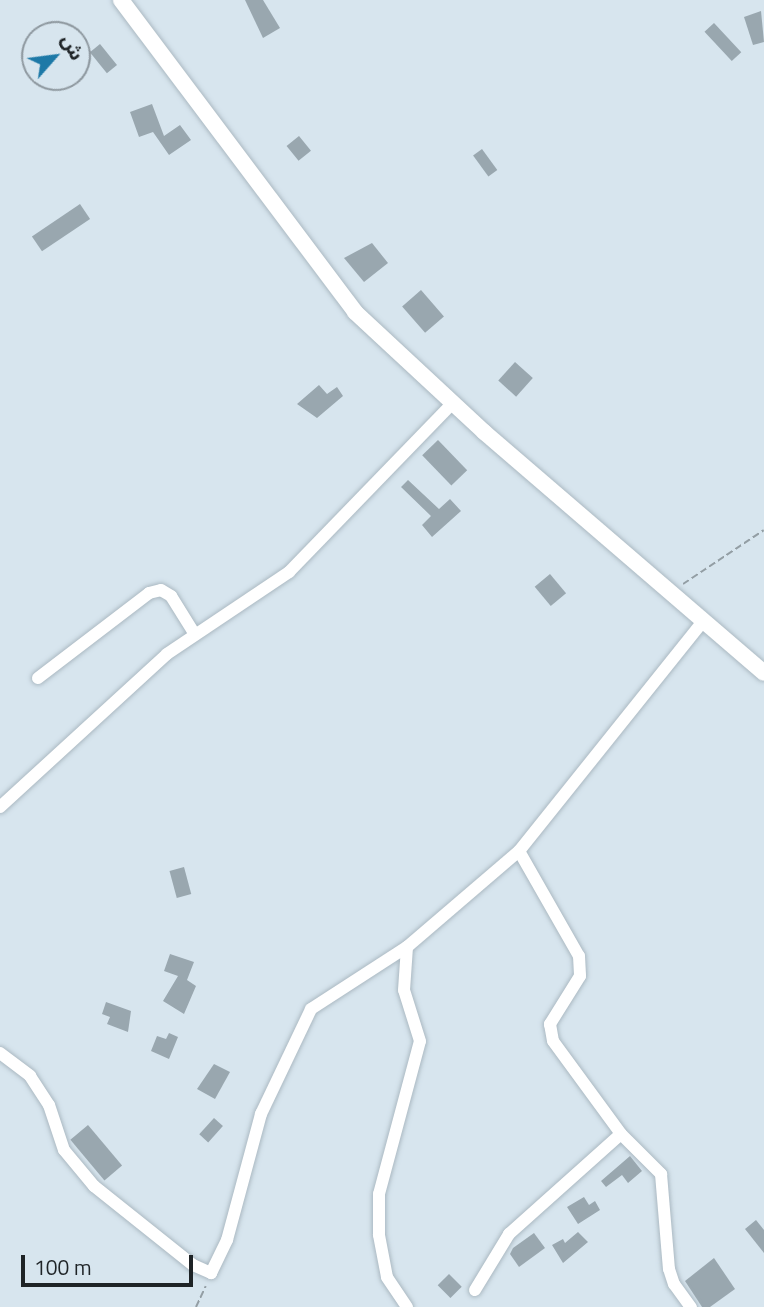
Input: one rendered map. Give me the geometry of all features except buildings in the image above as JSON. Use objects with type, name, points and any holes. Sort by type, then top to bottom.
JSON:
[{"type":"street","points":[[121,0],[355,312],[452,404],[764,673]]},
{"type":"street","points":[[0,807],[104,708],[194,633],[289,572],[452,404]]},
{"type":"street","points":[[38,678],[149,593],[162,590],[171,596],[194,633]]},
{"type":"street","points":[[0,1053],[30,1076],[49,1105],[64,1150],[93,1186],[192,1265],[211,1273],[228,1240],[261,1114],[293,1040],[311,1009],[407,947],[519,851],[704,620]]},
{"type":"street","points":[[519,851],[579,956],[580,976],[550,1024],[553,1041],[621,1134],[661,1174],[670,1269],[674,1284],[691,1307]]},
{"type":"street","points":[[407,947],[404,990],[419,1041],[379,1194],[379,1235],[387,1277],[407,1307]]},
{"type":"street","points":[[475,1290],[509,1234],[604,1154],[621,1134]]},
{"type":"path","points":[[671,592],[764,530]]},
{"type":"path","points":[[196,1307],[211,1273]]}]
